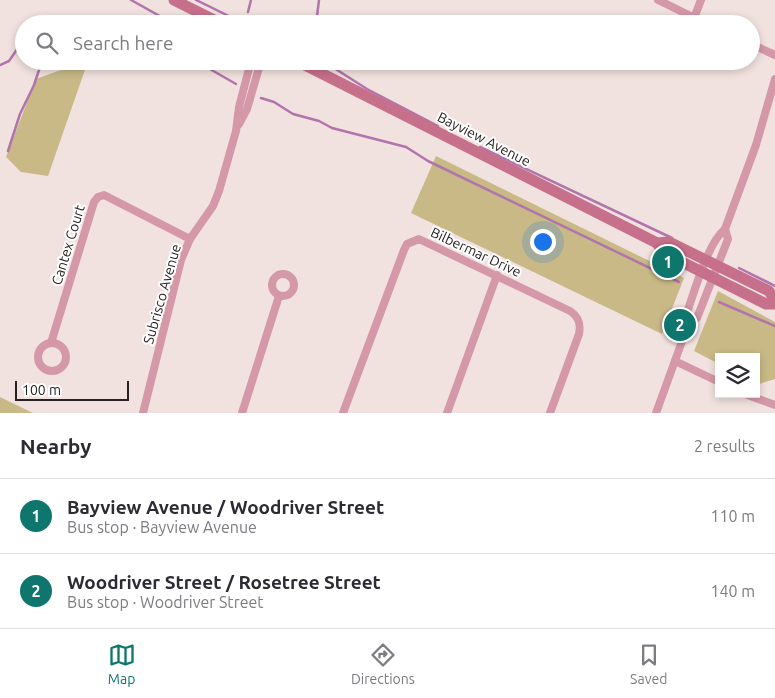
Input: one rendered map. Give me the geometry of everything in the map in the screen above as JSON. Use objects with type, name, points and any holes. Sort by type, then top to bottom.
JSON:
[{"type":"main road","points":[[174,0],[204,15]]},
{"type":"main road","name":"Bayview Avenue","points":[[315,70],[657,243],[664,253],[766,304],[775,302],[769,291],[669,242],[657,243]]},
{"type":"street","points":[[658,0],[688,15]]},
{"type":"street","points":[[695,15],[701,0]]},
{"type":"street","points":[[760,48],[775,55]]},
{"type":"street","name":"Subrisco Avenue","points":[[146,412],[179,267],[190,239],[216,198],[236,131],[239,106],[249,70]]},
{"type":"street","name":"Subrisco Avenue","points":[[236,131],[247,109],[258,70]]},
{"type":"street","points":[[656,413],[689,322],[686,315],[706,260],[718,235],[725,229],[756,145],[775,78]]},
{"type":"street","name":"Cantex Court","points":[[51,343],[94,202],[98,197],[104,195],[190,239]]},
{"type":"street","points":[[689,322],[697,318],[728,239],[725,229]]},
{"type":"street","name":"Bilbermar Drive","points":[[343,413],[407,244],[419,239],[497,275],[574,314],[580,323],[579,334],[550,413]]},
{"type":"street","points":[[447,413],[497,275]]},
{"type":"street","points":[[242,413],[279,296]]},
{"type":"street","points":[[675,361],[715,380]]},
{"type":"street","points":[[756,398],[775,405]]},
{"type":"shaded area","points":[[85,70],[48,176],[21,172],[6,157],[36,79],[58,71]]},
{"type":"shaded area","points":[[436,156],[684,278],[662,334],[411,213]]},
{"type":"shaded area","points":[[718,291],[775,322],[775,379],[760,384],[760,353],[715,353],[715,362],[694,351]]},
{"type":"shaded area","points":[[0,397],[33,413],[0,413]]},
{"type":"waterway","points":[[131,0],[158,15]]},
{"type":"waterway","points":[[196,0],[227,15]]},
{"type":"waterway","points":[[248,12],[251,0]]},
{"type":"waterway","points":[[317,15],[319,0]]},
{"type":"waterway","points":[[0,65],[9,61],[15,52]]},
{"type":"waterway","points":[[8,151],[20,114],[39,70]]},
{"type":"waterway","points":[[212,70],[236,84]]},
{"type":"waterway","points":[[337,70],[367,89],[438,126]]},
{"type":"waterway","points":[[261,98],[274,102],[293,114],[319,121],[332,128],[406,147],[428,161],[679,282]]},
{"type":"waterway","points":[[480,147],[672,238]]},
{"type":"waterway","points":[[739,268],[775,286]]},
{"type":"waterway","points":[[719,302],[775,326]]},
{"type":"place","name":"Bayview Avenue / Woodriver Street","points":[[668,262]]},
{"type":"place","name":"Woodriver Street / Rosetree Street","points":[[680,325]]}]
